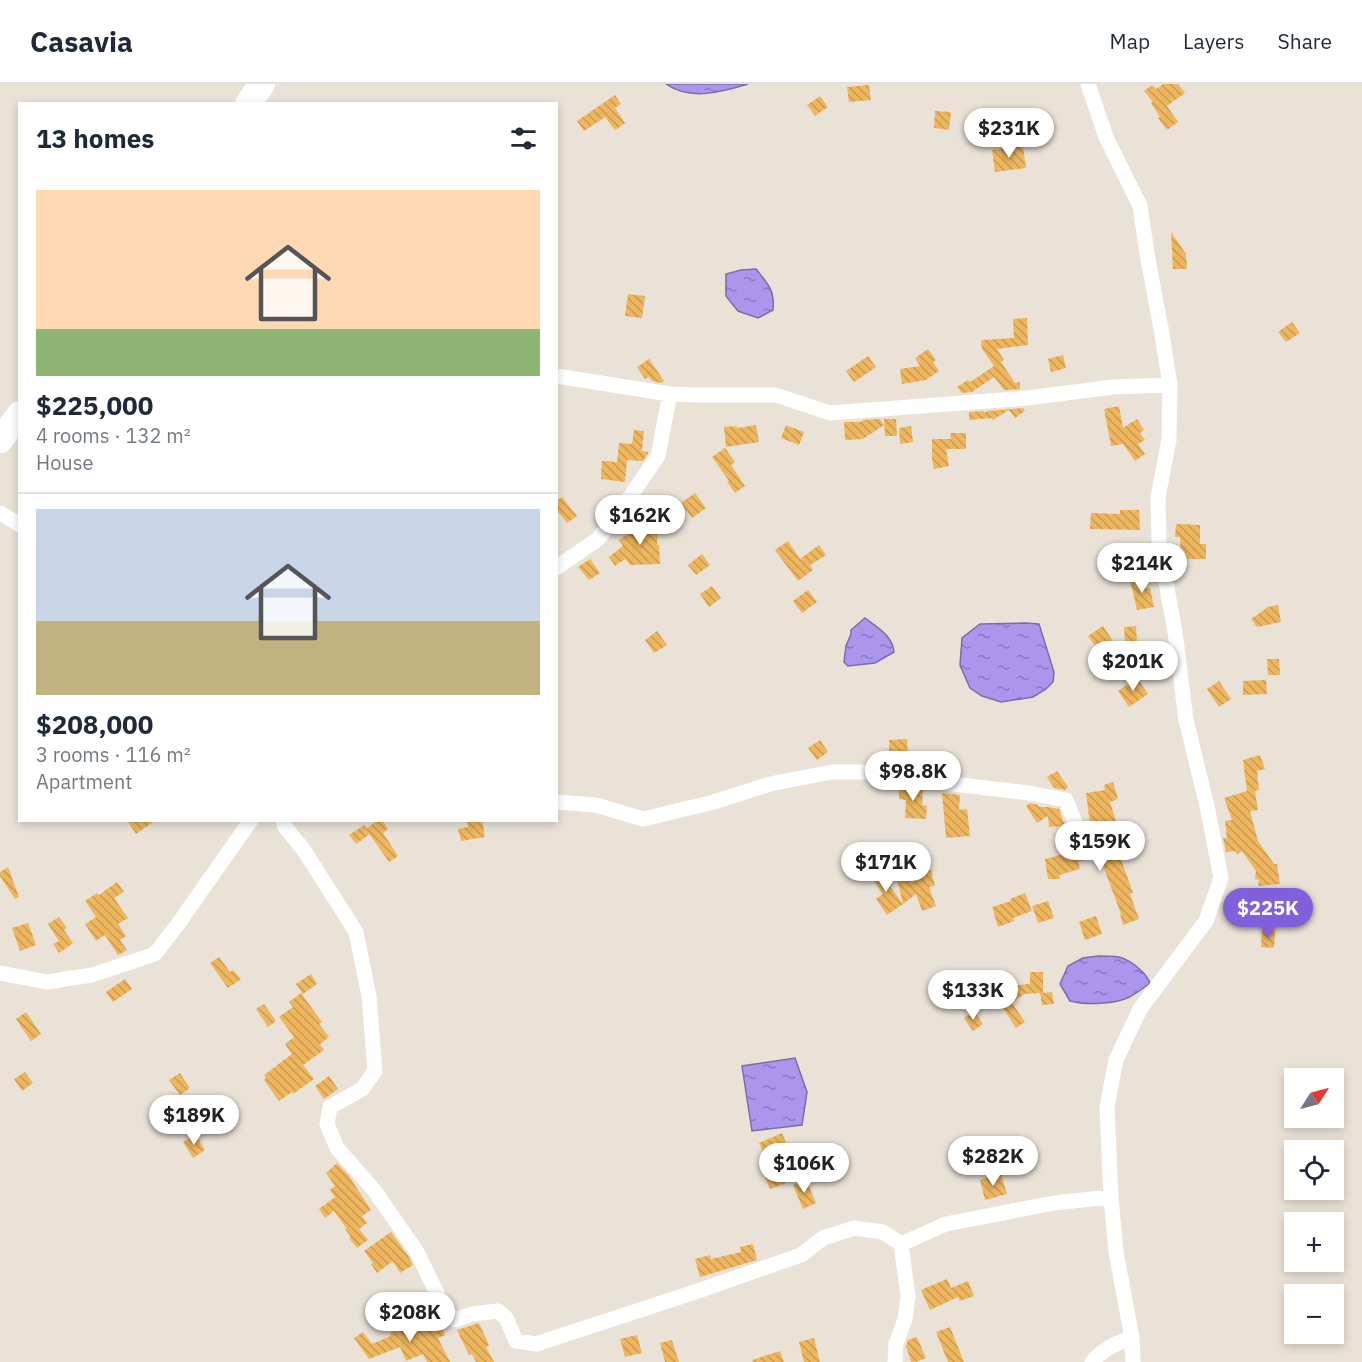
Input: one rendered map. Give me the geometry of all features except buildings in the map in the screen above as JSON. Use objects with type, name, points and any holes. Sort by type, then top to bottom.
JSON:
[{"type":"highway","points":[[249,102],[262,84]]},
{"type":"highway","points":[[0,440],[18,417]]},
{"type":"street","points":[[1088,84],[1106,137],[1140,206],[1161,328],[1170,385],[1169,440],[1158,497],[1159,544],[1175,632],[1186,720],[1208,806],[1221,878],[1206,921],[1140,1009],[1116,1060],[1107,1107],[1116,1252],[1132,1338],[1133,1362]]},
{"type":"street","points":[[558,376],[670,394],[776,395],[830,412],[1027,398],[1113,387],[1170,385]]},
{"type":"street","points":[[558,567],[598,539],[658,456],[670,394]]},
{"type":"street","points":[[0,513],[18,524]]},
{"type":"street","points":[[558,802],[596,805],[643,819],[714,802],[770,784],[832,771],[885,772],[944,783],[1029,792],[1066,800],[1085,847]]},
{"type":"street","points":[[0,973],[47,982],[92,975],[155,954],[250,822]]},
{"type":"street","points":[[284,822],[356,932],[369,996],[375,1071],[362,1089],[330,1107],[327,1124],[337,1148],[374,1190],[417,1252],[445,1310],[455,1320],[472,1314],[498,1311],[506,1318],[516,1341],[536,1344],[801,1255],[823,1238],[854,1228],[883,1232],[902,1244]]},
{"type":"street","points":[[902,1244],[946,1224],[1054,1203],[1111,1197]]},
{"type":"street","points":[[895,1362],[896,1344],[905,1319],[908,1296],[902,1244]]},
{"type":"street","points":[[1092,1362],[1114,1344],[1132,1338]]},
{"type":"water","points":[[666,84],[748,84],[728,90],[696,94],[675,89]]},
{"type":"water","points":[[756,269],[770,288],[773,297],[773,310],[758,318],[738,311],[726,296],[726,274]]},
{"type":"water","points":[[865,618],[888,637],[894,652],[875,663],[848,666],[844,662],[851,630]]},
{"type":"water","points":[[980,624],[1039,624],[1054,672],[1053,682],[1033,697],[1001,702],[982,696],[970,688],[960,665],[962,638]]},
{"type":"water","points":[[1119,957],[1128,961],[1141,971],[1150,983],[1123,1000],[1090,1004],[1070,1001],[1060,984],[1068,966],[1083,958]]},
{"type":"water","points":[[795,1058],[807,1092],[802,1125],[752,1131],[742,1066]]}]
